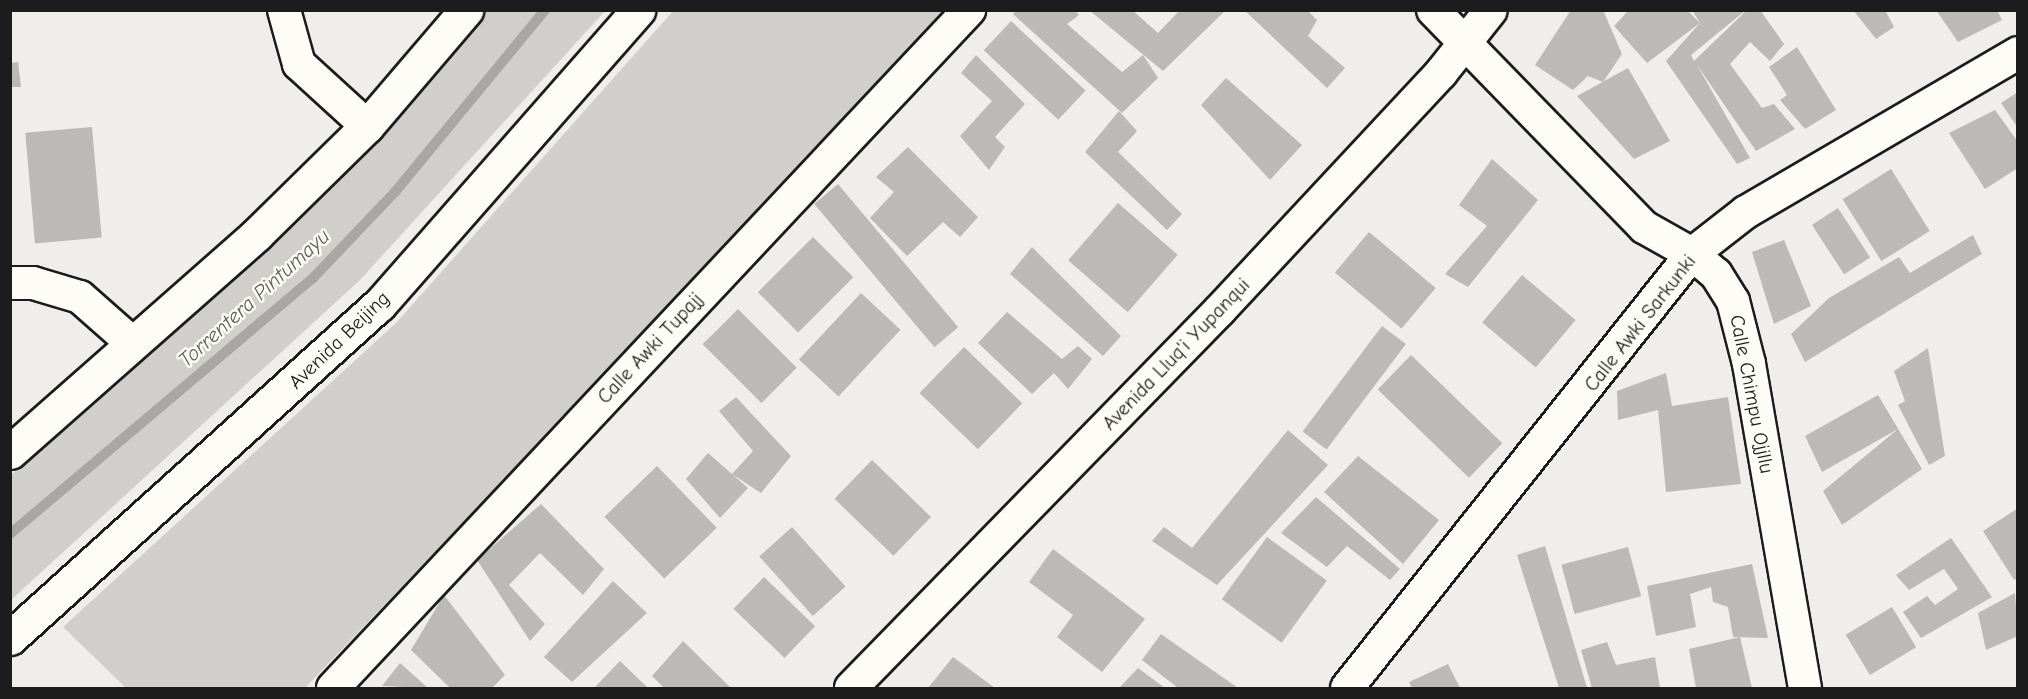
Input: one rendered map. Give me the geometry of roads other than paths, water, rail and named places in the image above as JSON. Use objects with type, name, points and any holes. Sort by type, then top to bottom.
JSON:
[{"type":"main road","points":[[10,452],[131,342],[257,234],[367,126],[466,10]]},
{"type":"main road","name":"Avenida Beijing","points":[[10,638],[379,305],[638,10]]},
{"type":"street","points":[[284,10],[299,64],[367,126]]},
{"type":"street","name":"Calle Awki Tupajj","points":[[333,688],[969,10]]},
{"type":"street","name":"Calle Chimpu Ojjllu","points":[[1433,10],[1644,227],[1692,254],[1716,274],[1733,301],[1743,335],[1805,688]]},
{"type":"street","name":"Avenida Lluq'i Yupanqui","points":[[851,688],[1220,310],[1464,43],[1491,10]]},
{"type":"street","name":"Calle Awki Sarkunki","points":[[1347,688],[1672,286],[1692,254],[1746,212],[2018,53]]},
{"type":"street","points":[[10,283],[33,283],[80,297],[131,342]]},
{"type":"waterway","name":"Torrentera Pintumayu","points":[[10,534],[313,278],[395,192],[545,10]]}]
